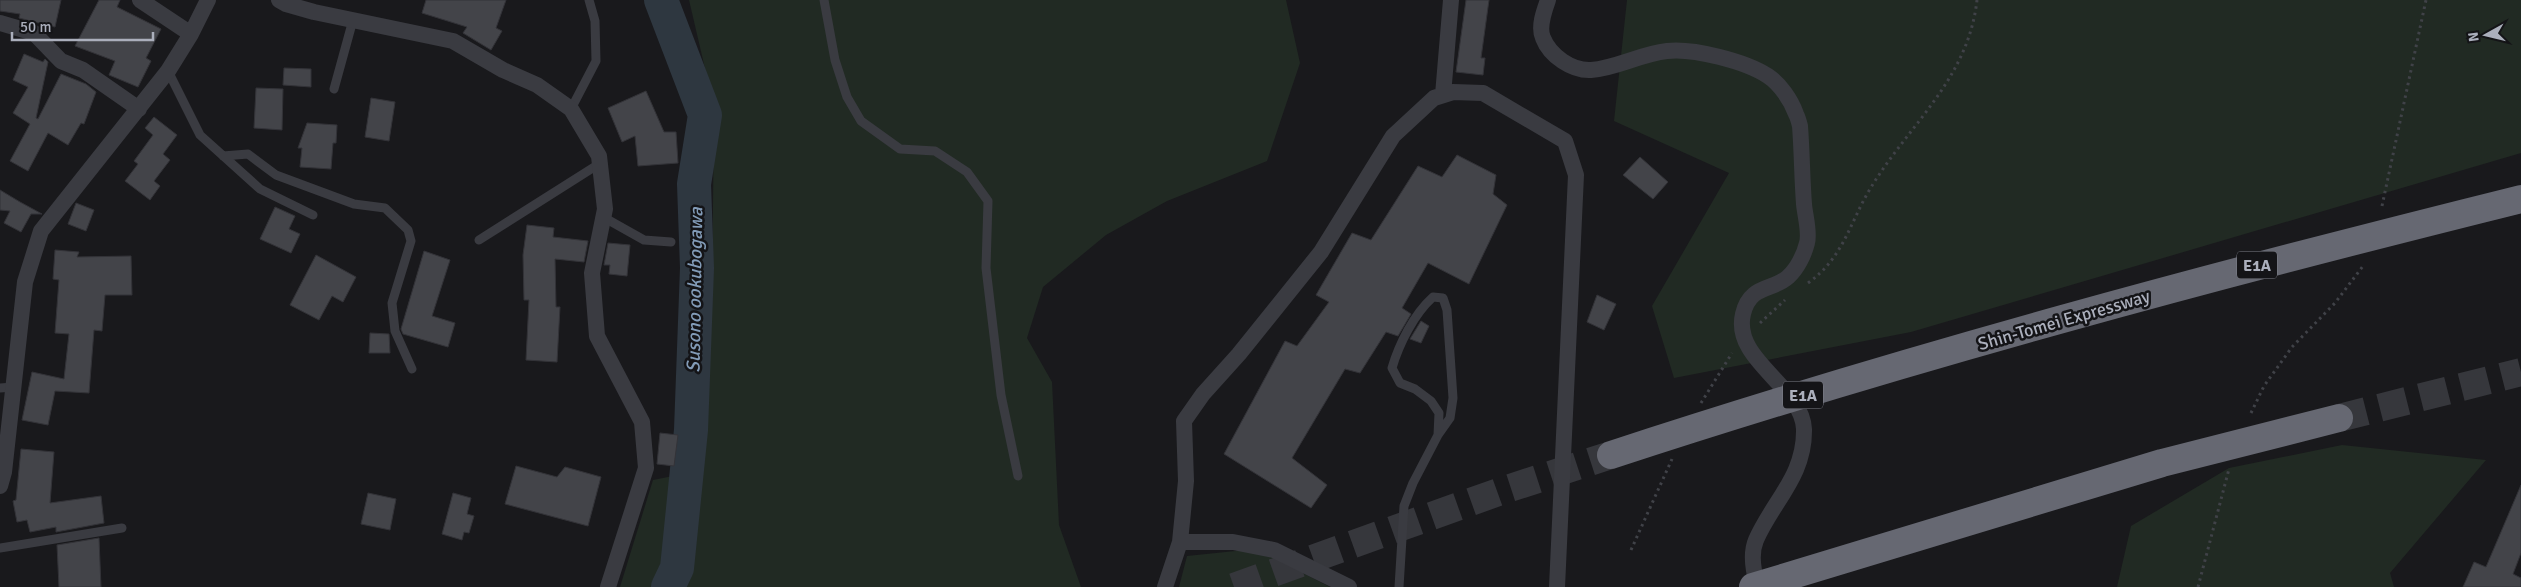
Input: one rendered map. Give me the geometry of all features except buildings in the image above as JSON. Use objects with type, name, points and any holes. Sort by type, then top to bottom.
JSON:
[{"type":"highway","name":"Shin-Tomei Expressway","points":[[1611,455],[1712,422],[2254,266],[2521,199]]},
{"type":"highway","points":[[1753,587],[2162,463],[2339,418]]},
{"type":"street","points":[[140,0],[191,34]]},
{"type":"street","points":[[0,486],[4,472],[7,387],[25,282],[40,231],[168,71],[191,34],[208,0]]},
{"type":"street","points":[[279,0],[314,12],[453,40],[503,70],[538,85],[571,109],[598,156],[605,209],[592,273],[596,336],[642,422],[646,468],[608,587]]},
{"type":"street","points":[[1443,95],[1451,0]]},
{"type":"street","points":[[1548,0],[1542,15],[1542,38],[1558,57],[1572,69],[1590,70],[1612,66],[1636,57],[1668,51],[1708,54],[1768,76],[1791,101],[1800,123],[1800,157],[1808,241],[1801,260],[1788,278],[1765,286],[1750,298],[1743,313],[1742,329],[1747,342],[1756,358],[1787,392],[1802,414],[1804,431],[1795,478],[1756,541],[1753,557],[1758,587]]},
{"type":"street","points":[[0,23],[34,33],[61,60],[83,70],[139,108]]},
{"type":"street","points":[[1165,587],[1180,542],[1186,481],[1184,421],[1203,394],[1239,354],[1322,252],[1392,136],[1434,98],[1453,92],[1483,93],[1565,141],[1576,175],[1557,587]]},
{"type":"street","points":[[1180,542],[1233,542],[1274,550],[1349,587]]},
{"type":"lane","points":[[571,109],[596,61],[595,21],[589,0]]},
{"type":"lane","points":[[824,0],[835,60],[847,97],[861,121],[900,149],[935,150],[967,172],[988,201],[986,268],[1001,395],[1018,476]]},
{"type":"lane","points":[[334,89],[354,20]]},
{"type":"lane","points":[[168,71],[200,135],[260,189],[313,215]]},
{"type":"lane","points":[[223,156],[248,154],[276,175],[354,204],[385,208],[408,230],[411,241],[392,303],[395,331],[412,368]]},
{"type":"lane","points":[[479,240],[599,164]]},
{"type":"lane","points":[[603,217],[644,240],[671,242]]},
{"type":"lane","points":[[1399,587],[1404,506],[1413,483],[1438,435],[1450,418],[1452,398],[1447,310],[1443,298],[1433,297],[1424,305],[1396,354],[1392,368],[1400,382],[1415,389],[1431,401],[1440,413],[1438,435]]},
{"type":"lane","points":[[0,548],[122,528]]},
{"type":"path","points":[[2382,206],[2426,0]]},
{"type":"path","points":[[2252,413],[2264,386],[2292,347],[2335,303],[2363,266]]},
{"type":"path","points":[[2198,587],[2229,468]]},
{"type":"shaded area","points":[[689,0],[1286,0],[1300,63],[1267,161],[1167,201],[1106,235],[1043,287],[1027,338],[1052,382],[1059,525],[1081,587],[620,587],[653,480],[693,472],[712,302],[714,107]]},
{"type":"shaded area","points":[[1627,0],[2521,0],[2521,153],[1911,332],[1674,378],[1652,306],[1729,173],[1614,121]]},
{"type":"shaded area","points":[[2342,445],[2486,460],[2390,573],[2394,587],[2117,587],[2131,526],[2229,468]]},
{"type":"shaded area","points":[[1245,550],[1274,558],[1330,587],[1179,587],[1187,556]]},
{"type":"waterway","name":"Susono ookubogawa","points":[[661,0],[705,115],[694,184],[697,268],[691,430],[677,568],[668,587]]},
{"type":"tunnel","points":[[2339,418],[2521,372]]},
{"type":"tunnel","points":[[1234,587],[1504,490],[1611,455]]}]
